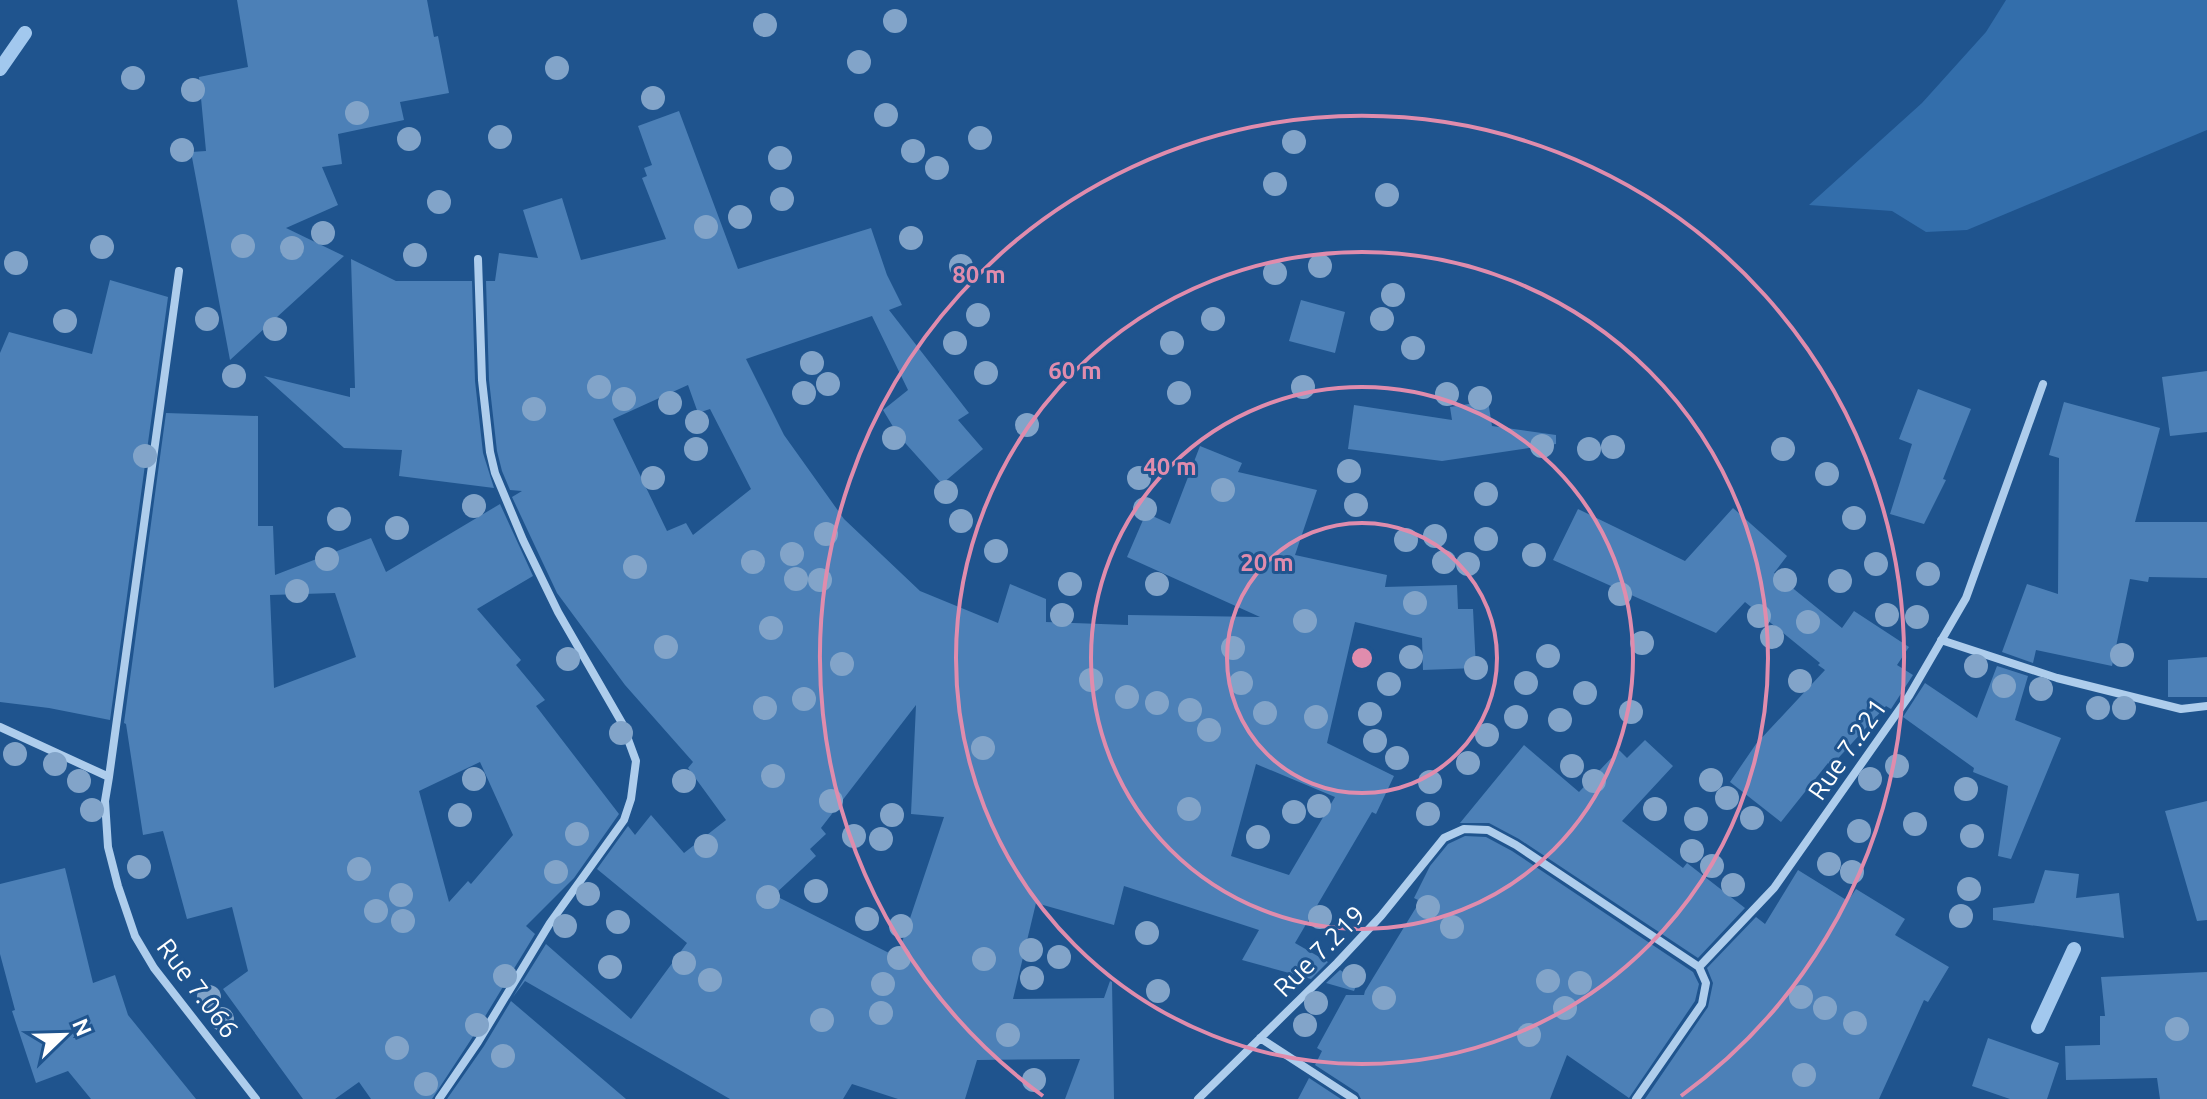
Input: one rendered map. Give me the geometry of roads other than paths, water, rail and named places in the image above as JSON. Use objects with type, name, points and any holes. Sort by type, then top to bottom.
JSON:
[{"type":"street","points":[[439,1099],[478,1042],[550,923],[624,820],[631,799],[636,761],[622,723],[552,600],[495,473],[482,380],[478,259]]},
{"type":"street","name":"Rue 7.066","points":[[179,271],[105,801],[108,847],[135,936],[154,968],[256,1099]]},
{"type":"street","name":"Rue 7.221","points":[[1699,967],[1774,888],[1909,696],[1966,598],[2043,384]]},
{"type":"street","points":[[1941,640],[2057,678],[2181,709],[2207,706]]},
{"type":"street","points":[[0,727],[109,777]]},
{"type":"street","name":"Rue 7.219","points":[[1198,1099],[1337,963],[1381,916],[1444,838],[1464,829],[1488,830],[1516,845],[1699,967]]},
{"type":"street","points":[[1636,1099],[1702,1004],[1706,983],[1699,967]]},
{"type":"street","points":[[1260,1038],[1354,1099]]},
{"type":"waterway","points":[[0,69],[25,33]]},
{"type":"waterway","points":[[2038,1027],[2074,949]]}]
